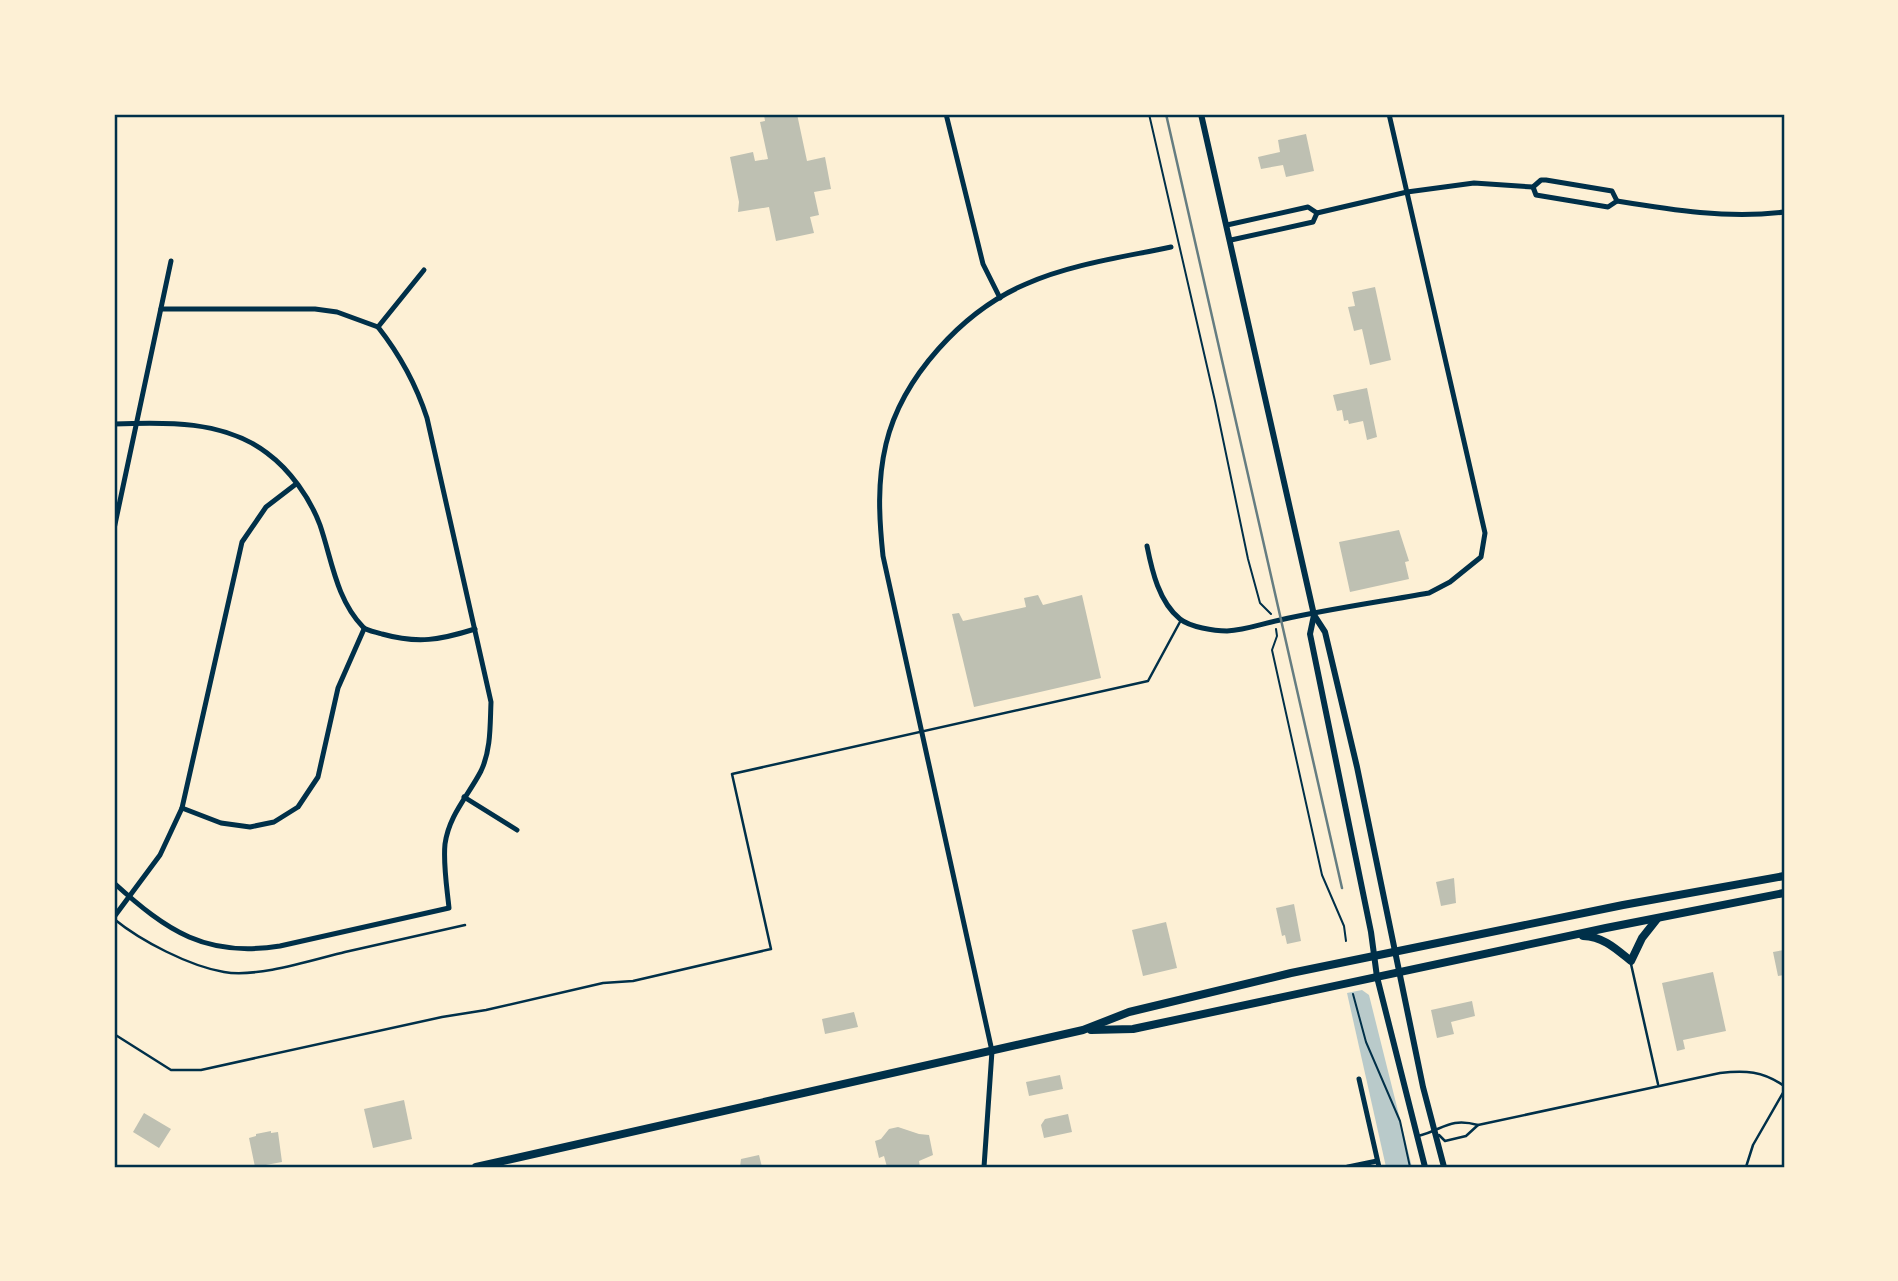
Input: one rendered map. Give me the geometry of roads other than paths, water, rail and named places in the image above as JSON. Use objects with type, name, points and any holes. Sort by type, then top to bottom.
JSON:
[{"type":"main road","points":[[475,1167],[1083,1031],[1129,1012],[1291,973],[1623,905],[1784,876]]},
{"type":"main road","points":[[1083,1031],[1133,1029],[1784,893]]},
{"type":"main road","points":[[1575,935],[1597,937],[1631,961],[1642,938],[1657,919]]},
{"type":"street","points":[[946,114],[983,264],[1000,298]]},
{"type":"street","points":[[1201,114],[1314,615],[1325,632],[1357,767],[1423,1087],[1444,1167]]},
{"type":"street","points":[[1147,546],[1153,575],[1163,596],[1181,620],[1223,631],[1247,629],[1274,621],[1429,593],[1450,582],[1481,556],[1485,533],[1389,114]]},
{"type":"street","points":[[1231,240],[1313,222],[1317,214],[1407,192],[1474,183],[1534,187],[1541,180],[1612,191],[1617,201]]},
{"type":"street","points":[[1534,187],[1536,195],[1608,207],[1617,201],[1712,214],[1784,212]]},
{"type":"street","points":[[1227,225],[1308,207],[1317,214]]},
{"type":"street","points":[[984,1167],[992,1051],[883,556],[878,516],[886,442],[899,409],[936,350],[962,325],[1000,298],[1027,284],[1080,267],[1171,247]]},
{"type":"street","points":[[114,529],[171,261]]},
{"type":"street","points":[[378,327],[424,270]]},
{"type":"street","points":[[114,883],[130,898],[188,938],[210,946],[242,950],[280,946],[449,908],[445,845],[450,824],[481,771],[490,743],[491,702],[424,408],[408,372],[378,327],[337,312],[315,309],[161,309]]},
{"type":"street","points":[[114,424],[182,424],[216,429],[267,453],[284,468],[310,503],[319,523],[341,595],[364,629],[403,640],[446,638],[475,629]]},
{"type":"street","points":[[114,918],[160,855],[182,808],[242,542],[266,507],[296,484]]},
{"type":"street","points":[[1314,615],[1310,634],[1368,919],[1377,977],[1425,1167]]},
{"type":"street","points":[[182,808],[221,823],[250,827],[274,822],[298,807],[317,777],[338,688],[364,629]]},
{"type":"street","points":[[464,797],[517,830]]},
{"type":"street","points":[[1348,1167],[1378,1164],[1359,1079]]},
{"type":"lane","points":[[114,1034],[171,1070],[201,1070],[603,983],[633,981],[771,949],[732,774],[1148,681],[1181,620]]},
{"type":"lane","points":[[114,918],[129,932],[168,951],[225,972],[247,973],[465,925]]},
{"type":"lane","points":[[1631,961],[1658,1086]]},
{"type":"lane","points":[[1418,1136],[1462,1121],[1478,1125],[1742,1070],[1764,1074],[1784,1089],[1753,1145],[1746,1167]]},
{"type":"lane","points":[[1435,1132],[1445,1141],[1466,1136],[1478,1125]]},
{"type":"railway","points":[[1166,114],[1342,888]]}]
